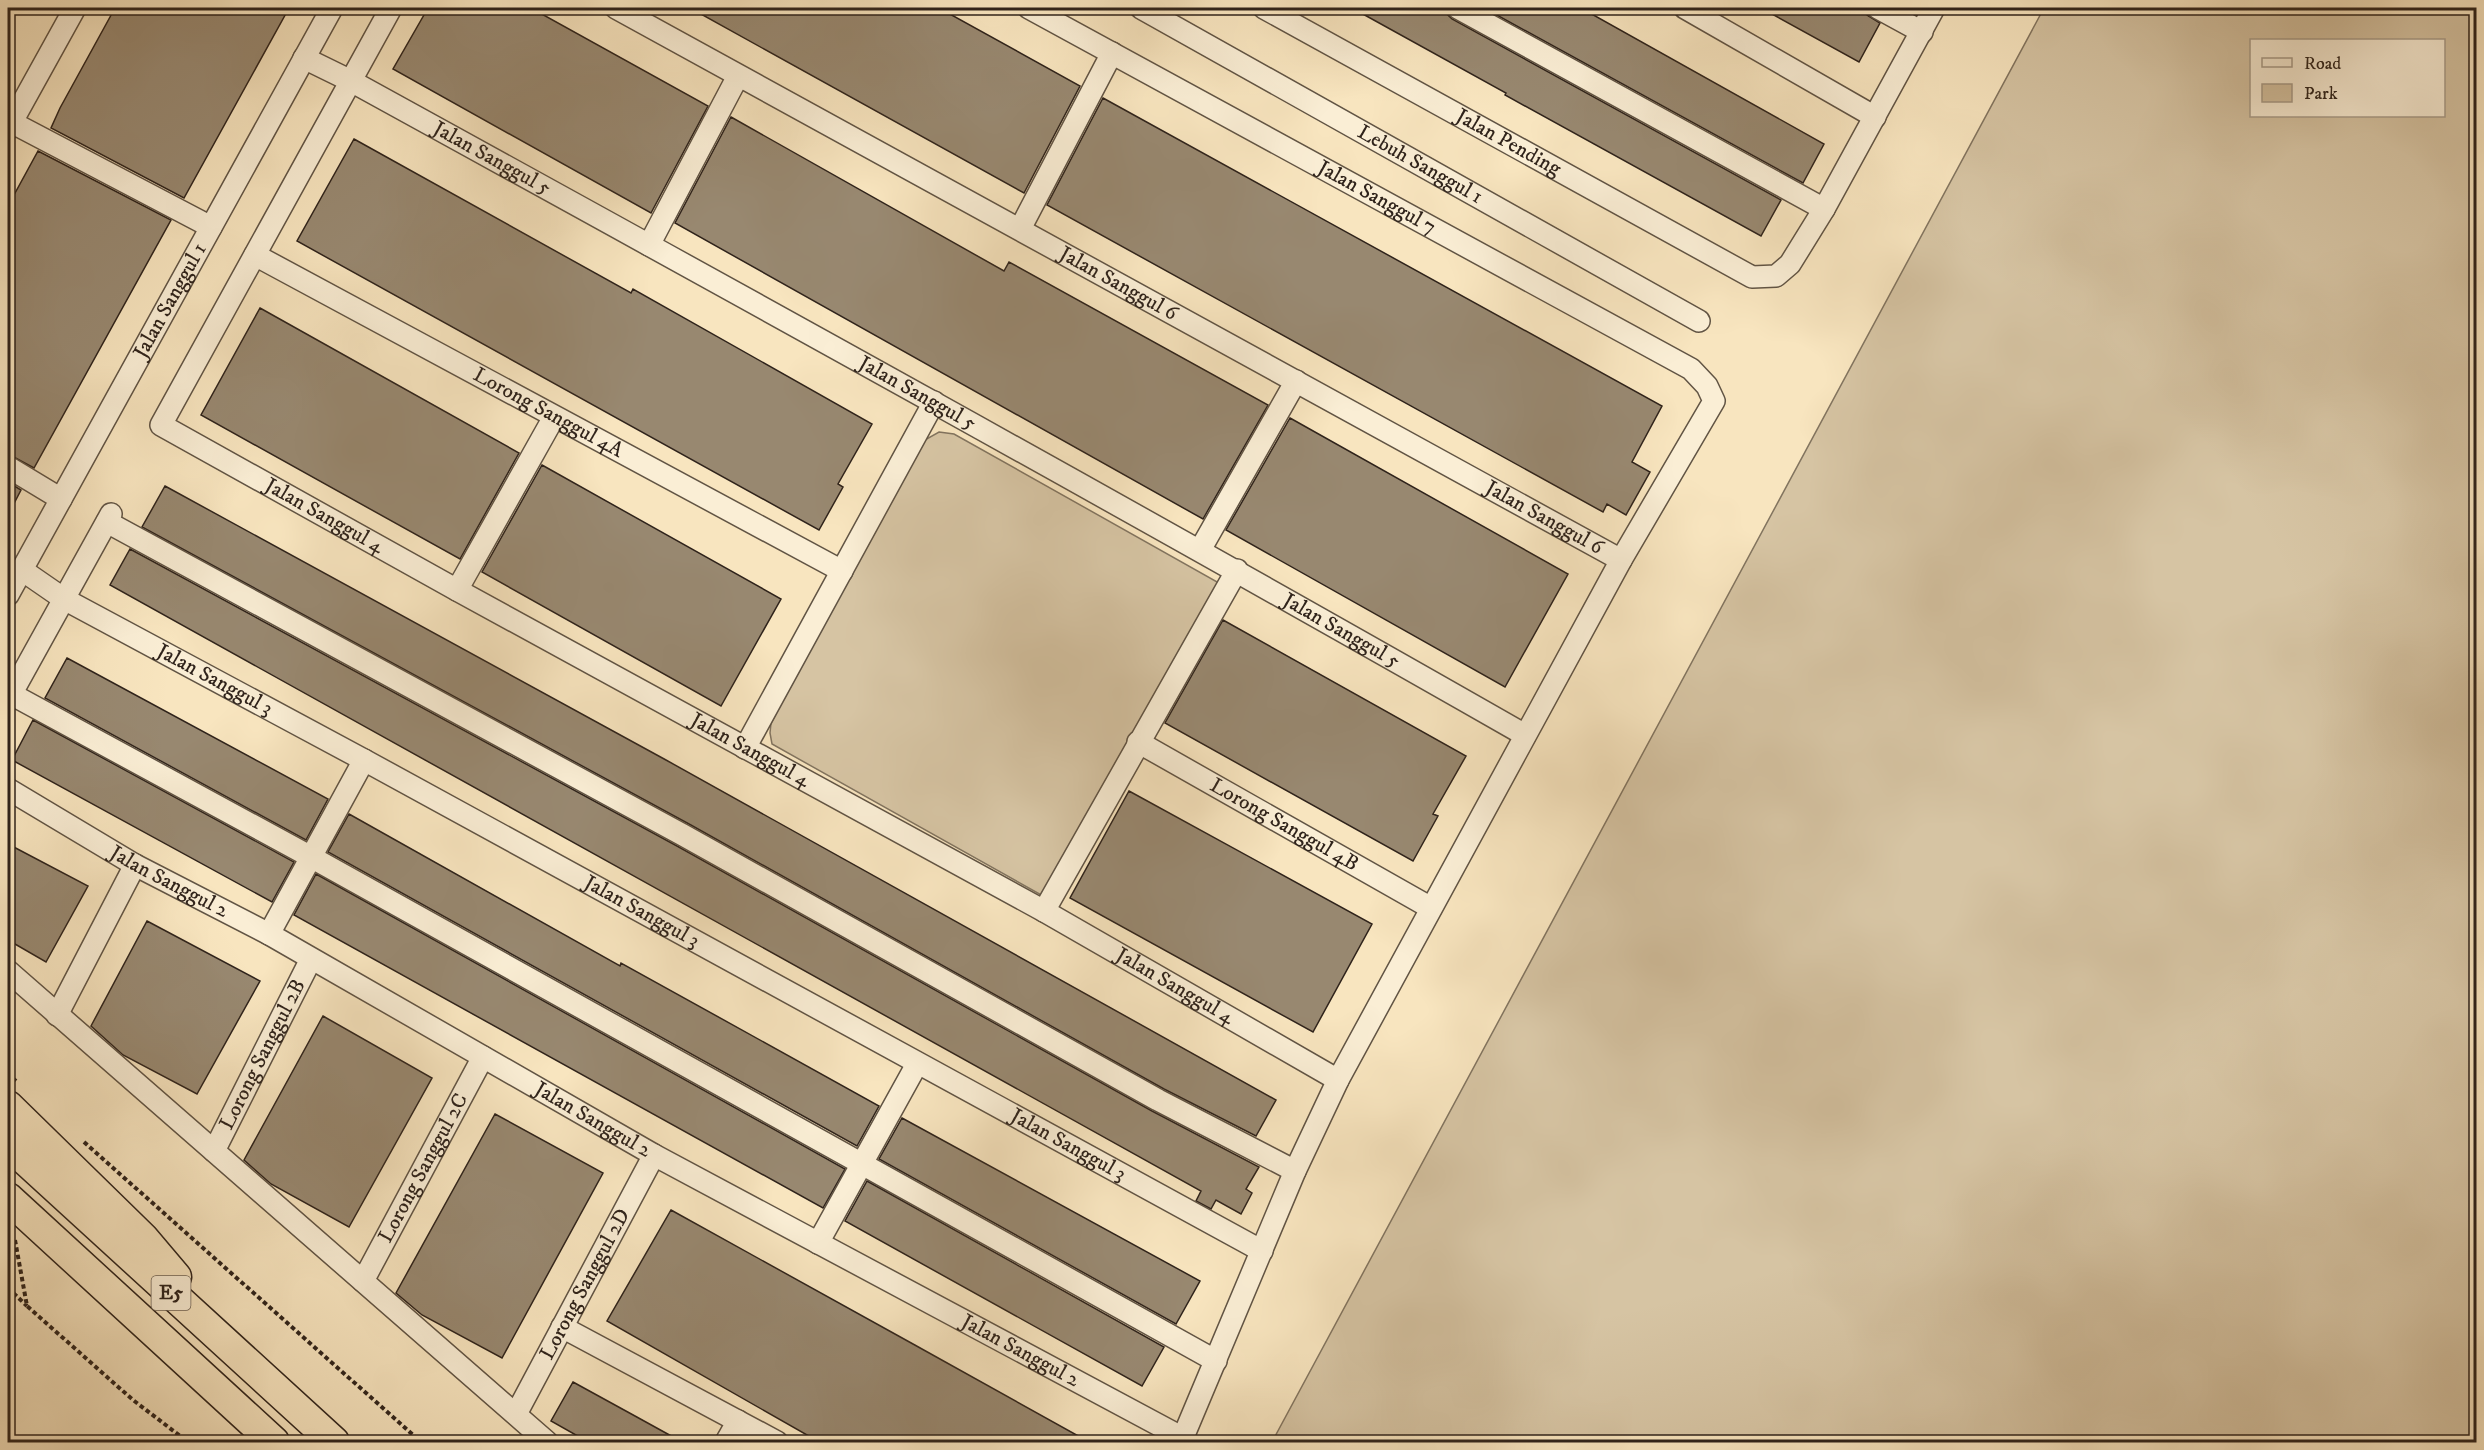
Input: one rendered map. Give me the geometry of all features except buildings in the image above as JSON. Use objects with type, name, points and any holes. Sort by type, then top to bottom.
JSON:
[{"type":"highway","points":[[12,1094],[143,1238],[257,1372]]},
{"type":"highway","name":"E5","points":[[8,1144],[334,1443]]},
{"type":"highway","name":"E5","points":[[8,1198],[274,1443]]},
{"type":"street","points":[[75,8],[9,125],[211,227]]},
{"type":"street","name":"Jalan Sanggul 1","points":[[8,595],[332,8]]},
{"type":"street","points":[[255,255],[392,8]]},
{"type":"street","name":"Jalan Sanggul 6","points":[[616,8],[1621,560]]},
{"type":"street","name":"Jalan Sanggul 7","points":[[1029,8],[1691,369],[1707,386],[1714,401],[1621,560]]},
{"type":"street","name":"Lebuh Sanggul 1","points":[[1141,8],[1699,321]]},
{"type":"street","name":"Jalan Pending","points":[[1264,8],[1752,277],[1776,276],[1790,264],[1824,209]]},
{"type":"street","points":[[1458,8],[1824,209],[1934,8]]},
{"type":"street","points":[[1685,8],[1875,117]]},
{"type":"street","points":[[1878,8],[1922,32]]},
{"type":"street","points":[[1020,229],[1112,53]]},
{"type":"street","name":"Jalan Sanggul 5","points":[[304,58],[351,81],[1237,570],[1525,735]]},
{"type":"street","points":[[649,245],[738,76]]},
{"type":"street","name":"Lorong Sanggul 4A","points":[[255,255],[842,571]]},
{"type":"street","name":"Jalan Sanggul 4","points":[[255,255],[161,425],[457,590],[1044,911],[1338,1080]]},
{"type":"street","points":[[1200,550],[1296,381]]},
{"type":"street","points":[[745,748],[934,402]]},
{"type":"street","points":[[457,590],[554,417]]},
{"type":"street","points":[[8,467],[61,499]]},
{"type":"street","points":[[1216,1360],[311,857],[9,697],[109,518],[1158,1100],[1295,1171]]},
{"type":"street","points":[[1182,1440],[1295,1171],[1338,1080],[1621,560]]},
{"type":"street","name":"Jalan Sanggul 3","points":[[22,570],[64,599],[364,760],[1262,1251]]},
{"type":"street","points":[[1044,911],[1237,570]]},
{"type":"street","name":"Lorong Sanggul 4B","points":[[1138,742],[1431,908]]},
{"type":"street","points":[[269,934],[364,760]]},
{"type":"street","name":"Jalan Sanggul 2","points":[[8,789],[135,865],[269,934],[654,1155],[1182,1440]]},
{"type":"street","points":[[57,1016],[135,865]]},
{"type":"street","name":"Lorong Sanggul 2B","points":[[214,1151],[310,959]]},
{"type":"street","points":[[8,971],[547,1443]]},
{"type":"street","name":"Lorong Sanggul 2C","points":[[363,1281],[483,1057]]},
{"type":"street","points":[[818,1243],[917,1064]]},
{"type":"street","name":"Lorong Sanggul 2D","points":[[516,1414],[654,1155]]},
{"type":"street","points":[[562,1327],[777,1443]]},
{"type":"street","points":[[726,1443],[738,1421]]},
{"type":"path","points":[[8,1074],[12,1094]]},
{"type":"path","points":[[78,1136],[421,1443]]},
{"type":"path","points":[[8,1198],[27,1306]]},
{"type":"path","points":[[8,1288],[133,1401],[188,1443]]},
{"type":"green space","points":[[2044,8],[2476,8],[2476,1442],[1272,1442]]},
{"type":"green space","points":[[939,432],[954,434],[1219,583],[1043,896],[772,744],[771,723],[923,441]]}]
